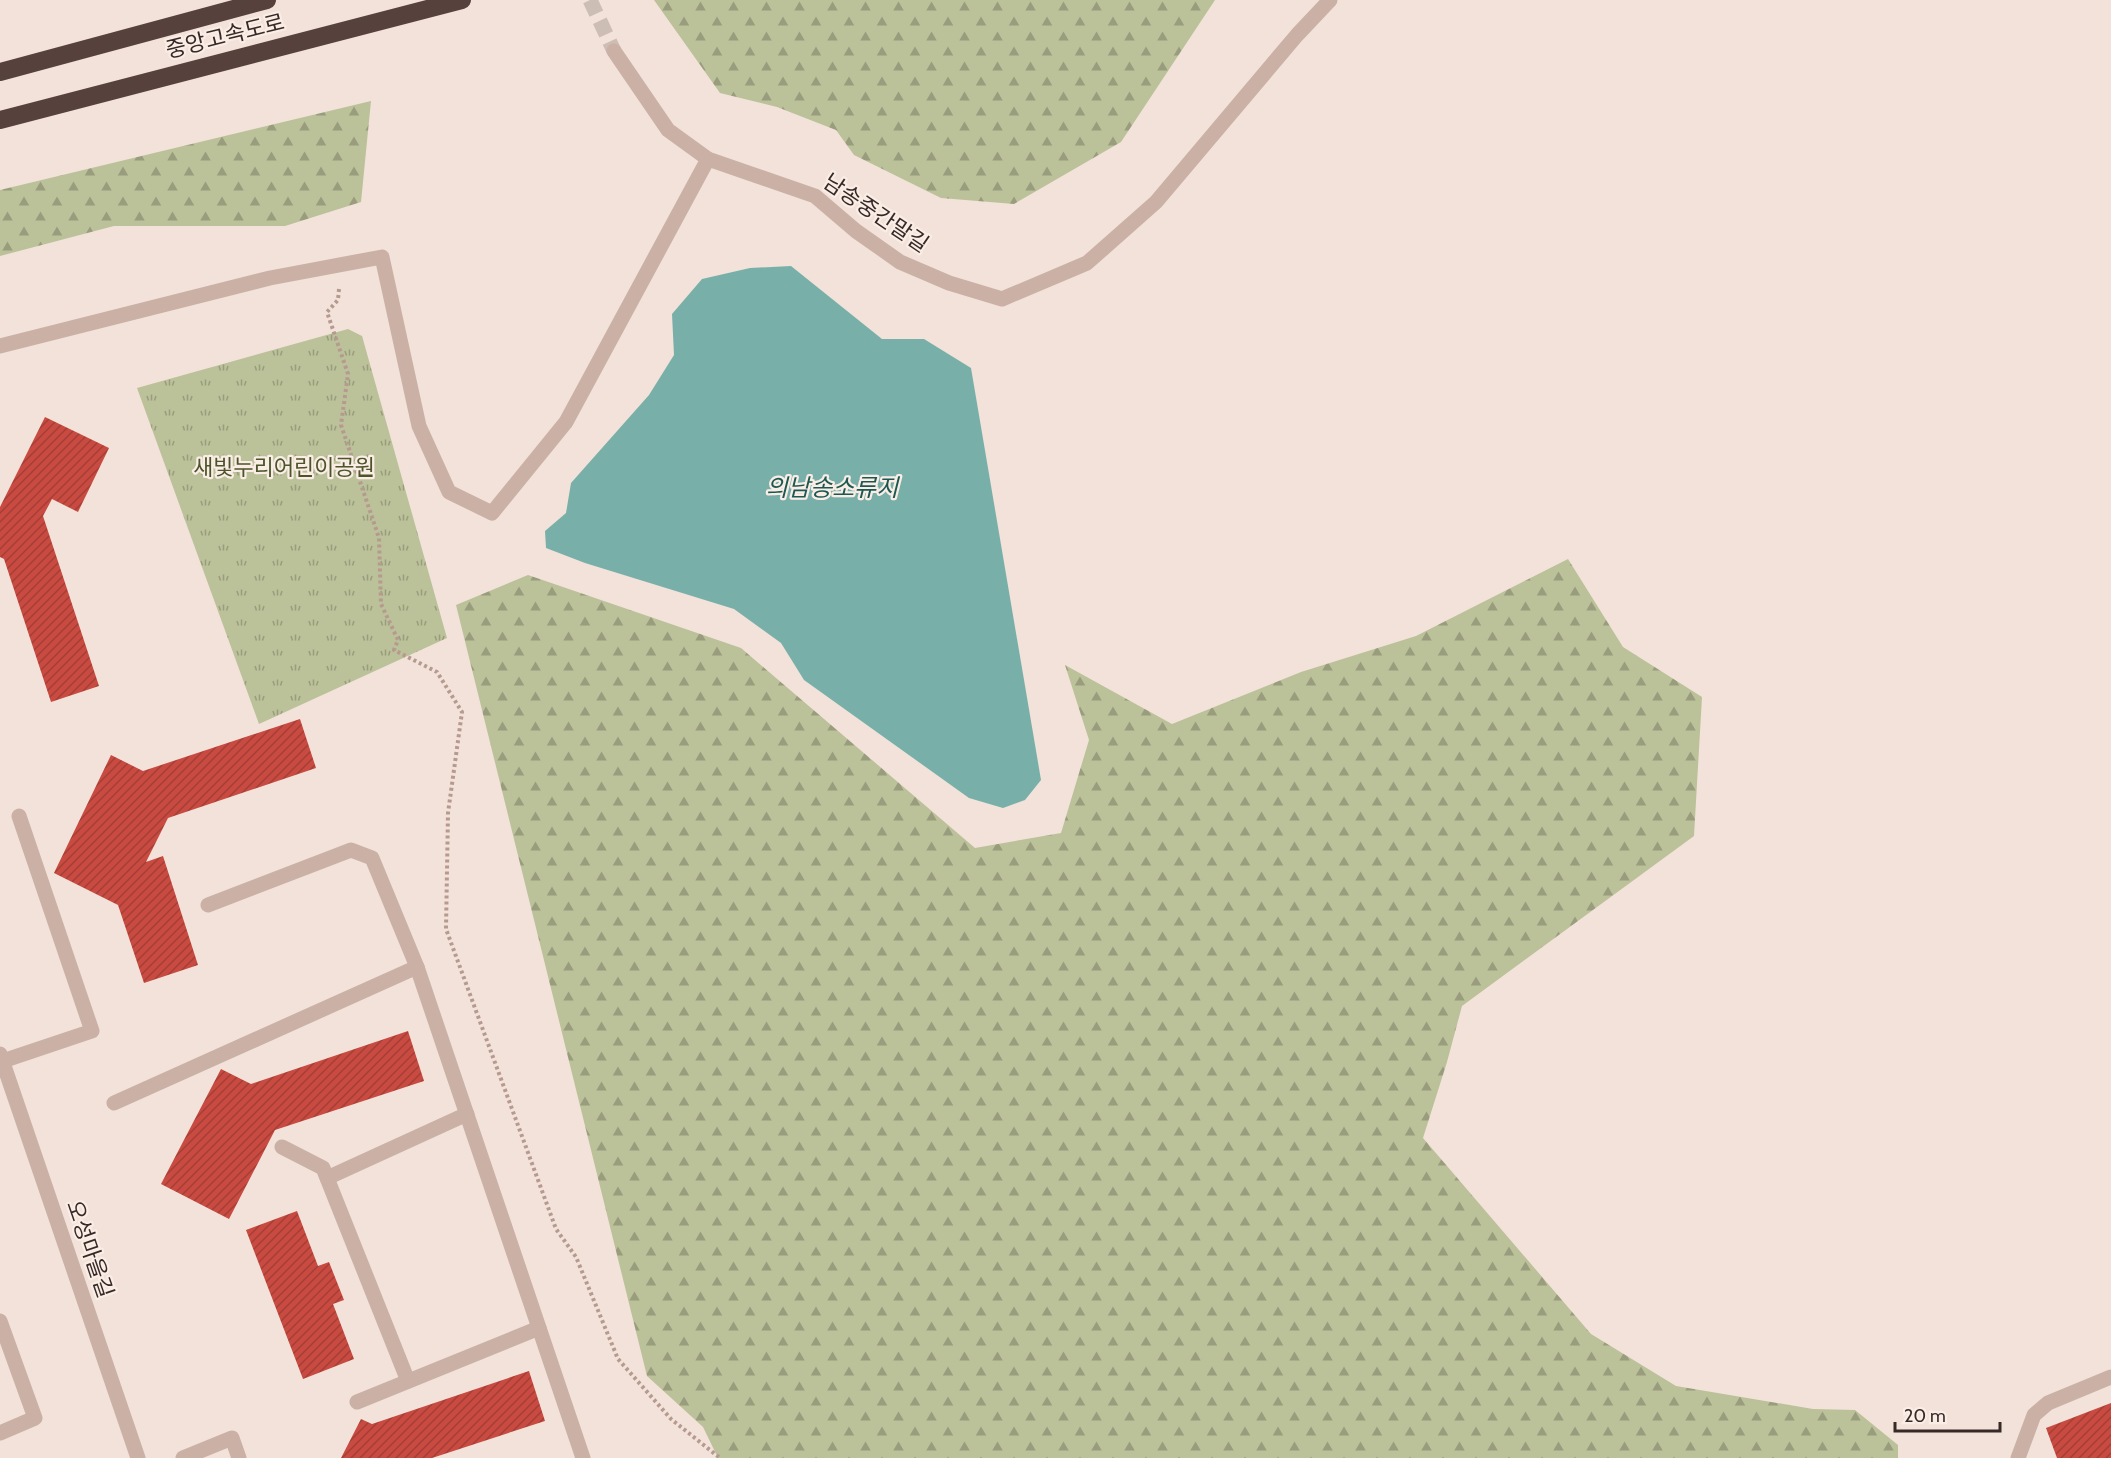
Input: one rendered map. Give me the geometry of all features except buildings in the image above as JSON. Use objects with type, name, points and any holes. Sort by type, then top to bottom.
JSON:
[{"type":"highway","name":"중앙고속도로","points":[[0,72],[267,0]]},
{"type":"highway","name":"중앙고속도로","points":[[0,120],[462,0]]},
{"type":"street","name":"남송중간말길","points":[[614,51],[668,130],[708,159],[815,196],[856,231],[900,262],[949,283],[1002,299],[1087,263],[1156,202],[1297,35],[1330,0]]},
{"type":"street","points":[[0,346],[270,278],[382,257],[419,426],[449,492],[492,513],[566,422],[708,159]]},
{"type":"street","points":[[1,1059],[92,1031],[19,816]]},
{"type":"street","points":[[208,905],[351,850],[372,858],[417,967],[584,1458]]},
{"type":"street","points":[[114,1103],[417,967]]},
{"type":"street","name":"오성마을길","points":[[1,1059],[138,1458]]},
{"type":"street","points":[[327,1178],[467,1114]]},
{"type":"street","points":[[282,1147],[323,1168],[408,1382]]},
{"type":"street","points":[[0,1321],[35,1418],[0,1433]]},
{"type":"street","points":[[357,1402],[539,1328]]},
{"type":"street","points":[[2018,1458],[2034,1415],[2048,1403],[2111,1377]]},
{"type":"street","points":[[183,1458],[232,1438],[239,1458]]},
{"type":"path","points":[[342,265],[338,300],[327,312],[348,374],[341,425],[379,538],[381,604],[398,640],[394,650],[437,672],[462,712],[448,813],[446,928],[556,1228],[576,1257],[618,1359],[671,1419],[720,1458]]},
{"type":"green space","points":[[654,0],[1215,0],[1121,142],[1014,204],[941,198],[854,155],[836,130],[777,107],[720,93]]},
{"type":"green space","points":[[371,101],[361,202],[285,226],[114,226],[0,256],[0,190]]},
{"type":"green space","name":"새빛누리어린이공원","points":[[348,329],[362,336],[447,638],[259,724],[137,388]]},
{"type":"green space","points":[[1568,559],[1623,647],[1702,697],[1694,836],[1462,1006],[1423,1138],[1591,1334],[1676,1386],[1813,1409],[1855,1410],[1898,1445],[1898,1458],[718,1458],[703,1427],[647,1376],[456,605],[528,575],[741,648],[975,848],[1061,833],[1089,740],[1065,665],[1172,724],[1301,672],[1416,636]]},
{"type":"water","name":"의남송소류지","points":[[791,266],[882,339],[924,339],[971,368],[1041,780],[1025,800],[1003,808],[969,798],[804,680],[781,643],[734,609],[585,563],[546,548],[545,531],[566,513],[571,483],[649,395],[674,355],[672,314],[702,279],[750,268]]},
{"type":"tunnel","points":[[590,0],[614,51]]}]
